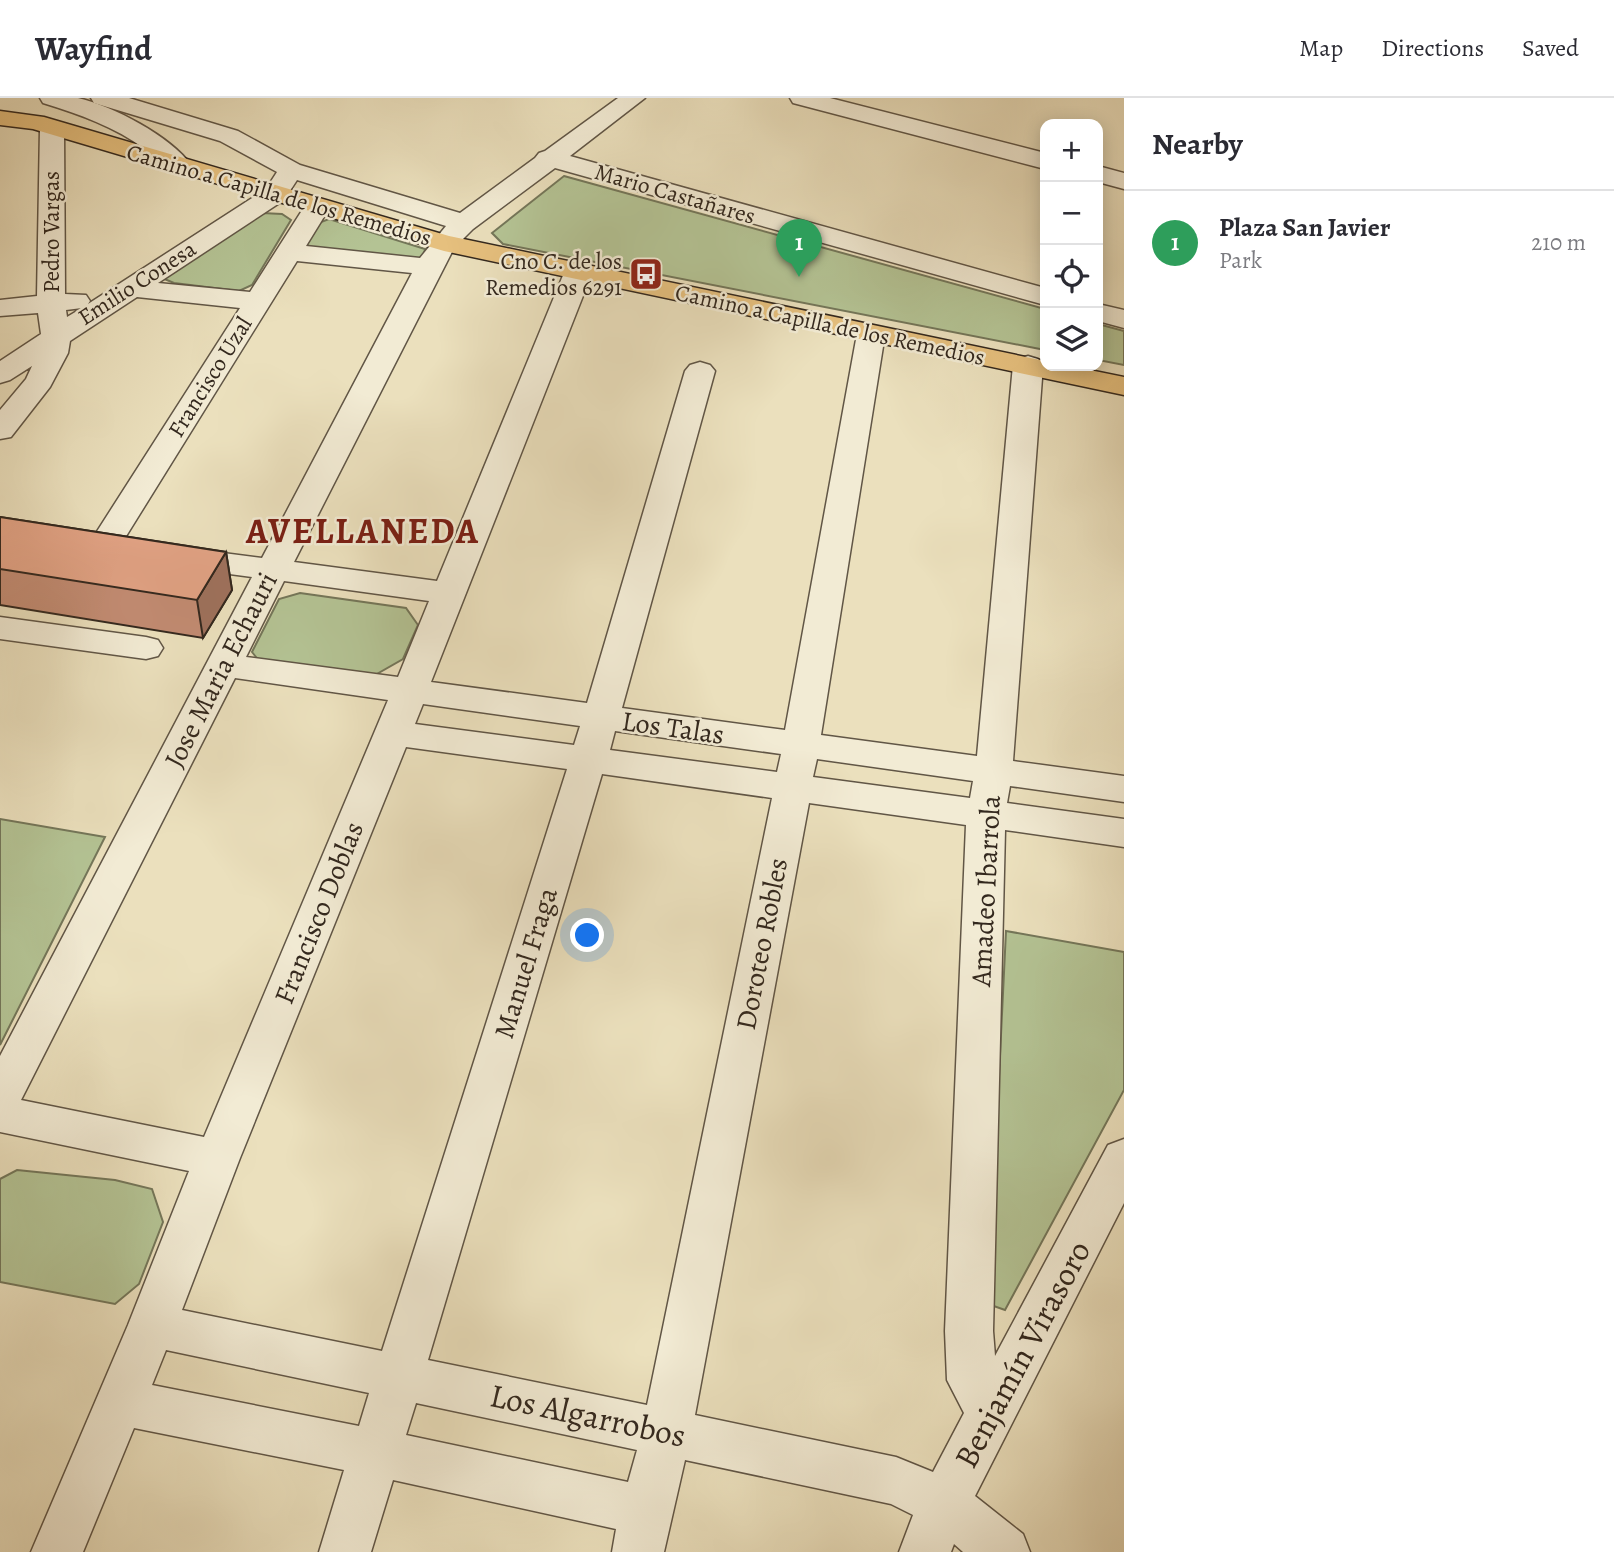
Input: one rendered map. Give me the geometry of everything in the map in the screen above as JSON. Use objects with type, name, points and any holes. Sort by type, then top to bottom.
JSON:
[{"type":"main road","name":"Camino a Capilla de los Remedios","points":[[0,118],[35,122],[446,244],[1124,386]]},
{"type":"street","points":[[103,98],[229,136],[291,170],[446,244]]},
{"type":"street","points":[[289,252],[446,244],[548,158],[633,98]]},
{"type":"street","points":[[802,98],[1040,160]]},
{"type":"street","points":[[881,119],[904,98]]},
{"type":"street","points":[[64,100],[137,131],[159,146],[178,165]]},
{"type":"street","name":"Pedro Vargas","points":[[52,128],[51,303],[56,336]]},
{"type":"street","name":"Mario Castañares","points":[[548,158],[1040,296]]},
{"type":"street","points":[[275,194],[291,170]]},
{"type":"street","points":[[1103,175],[1124,181]]},
{"type":"street","name":"Emilio Conesa","points":[[0,374],[275,194]]},
{"type":"street","name":"Francisco Uzal","points":[[273,570],[90,545],[258,301],[317,207]]},
{"type":"street","name":"Jose Maria Echauri","points":[[0,1098],[223,665],[446,244]]},
{"type":"street","name":"Francisco Doblas","points":[[57,1552],[152,1325],[217,1158],[393,733],[578,273]]},
{"type":"street","points":[[0,308],[123,293],[258,301]]},
{"type":"street","points":[[1103,313],[1124,319]]},
{"type":"street","name":"Doroteo Robles","points":[[642,1532],[667,1432],[801,745],[872,334]]},
{"type":"street","points":[[0,430],[40,381],[53,353],[56,336]]},
{"type":"street","name":"Amadeo Ibarrola","points":[[991,1412],[972,1380],[969,1331],[986,814],[994,771],[1028,365]]},
{"type":"street","name":"Manuel Fraga","points":[[345,1552],[601,718],[700,371]]},
{"type":"street","points":[[273,570],[449,593]]},
{"type":"street","points":[[0,628],[146,648]]},
{"type":"street","name":"Los Talas","points":[[223,665],[1124,789]]},
{"type":"street","points":[[393,733],[1124,833]]},
{"type":"street","points":[[0,1114],[217,1158]]},
{"type":"street","name":"Benjamín Virasoro","points":[[925,1552],[944,1503],[1124,1158]]},
{"type":"street","name":"Los Algarrobos","points":[[152,1325],[896,1481],[944,1503],[1004,1552]]},
{"type":"street","points":[[120,1402],[376,1453],[642,1532]]},
{"type":"green space","points":[[564,176],[1040,308],[1040,349],[503,244],[492,233]]},
{"type":"green space","points":[[262,213],[282,214],[291,220],[252,285],[239,291],[174,283],[162,278]]},
{"type":"green space","points":[[329,219],[425,249],[423,259],[311,249],[305,244],[321,222]]},
{"type":"green space","points":[[1103,325],[1124,331],[1124,365],[1103,361]]},
{"type":"green space","points":[[300,593],[406,608],[418,625],[403,659],[375,675],[260,662],[252,652],[279,599]]},
{"type":"green space","points":[[0,819],[105,837],[0,1045]]},
{"type":"green space","points":[[1006,931],[1124,952],[1124,1090],[1005,1310],[988,1304]]},
{"type":"green space","points":[[17,1170],[115,1180],[152,1189],[163,1222],[139,1284],[115,1304],[0,1282],[0,1179]]},
{"type":"building","points":[[0,517],[226,552],[197,600],[0,569]]},
{"type":"place","name":"Cno C. de los Remedios 6291","points":[[646,274]]},
{"type":"place","name":"Plaza San Javier","points":[[799,277]]},
{"type":"district","name":"AVELLANEDA","points":[[363,531]]}]
